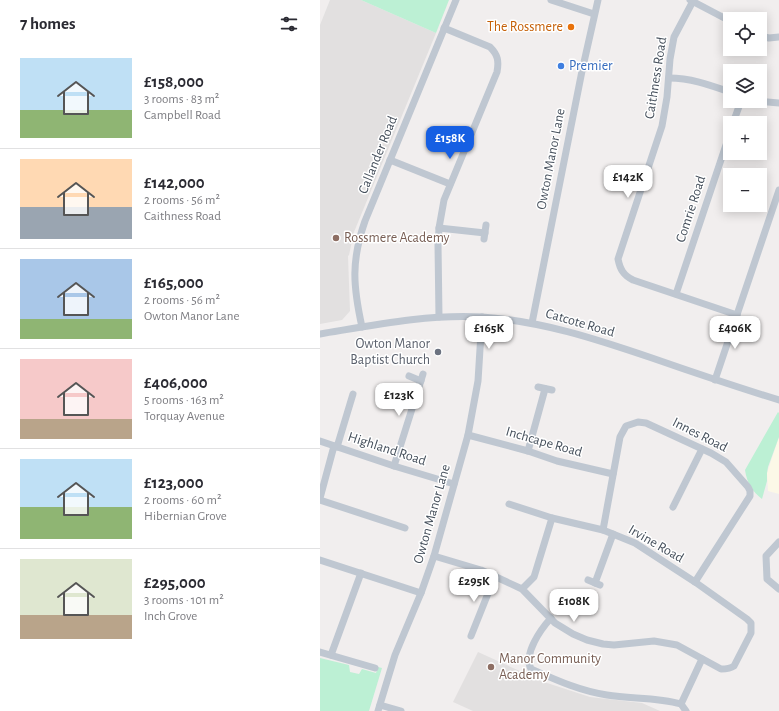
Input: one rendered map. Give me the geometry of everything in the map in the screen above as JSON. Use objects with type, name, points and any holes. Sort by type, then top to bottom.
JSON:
[{"type":"street","name":"Callander Road","points":[[362,327],[355,288],[355,258],[359,238],[456,0]]},
{"type":"street","points":[[551,0],[594,14]]},
{"type":"street","name":"Owton Manor Lane","points":[[532,323],[567,143],[598,0]]},
{"type":"street","points":[[691,1],[723,17]]},
{"type":"street","name":"Caithness Road","points":[[691,1],[674,38],[670,59],[666,110],[662,126],[618,259],[620,268],[630,278],[737,315]]},
{"type":"street","points":[[439,317],[439,228],[444,200],[497,72],[498,58],[490,47],[444,28]]},
{"type":"street","points":[[767,38],[779,37]]},
{"type":"street","points":[[669,78],[689,79],[723,90]]},
{"type":"street","points":[[767,102],[779,102]]},
{"type":"street","name":"Comrie Road","points":[[676,294],[723,154]]},
{"type":"street","points":[[390,160],[450,184]]},
{"type":"street","points":[[715,380],[779,190]]},
{"type":"street","points":[[439,228],[484,236],[486,225]]},
{"type":"street","name":"Catcote Road","points":[[320,334],[397,321],[439,317],[482,317],[532,323],[590,337],[715,380],[779,400]]},
{"type":"street","name":"Owton Manor Lane","points":[[379,708],[396,655],[434,556],[468,435],[478,381],[482,317]]},
{"type":"street","points":[[394,466],[422,378],[409,376]]},
{"type":"street","points":[[528,451],[545,388]]},
{"type":"street","points":[[353,394],[320,499],[405,528]]},
{"type":"street","name":"Innes Road","points":[[603,530],[620,437],[626,426],[631,424],[646,423],[712,453],[726,462],[744,481],[750,491],[748,500],[695,582]]},
{"type":"street","name":"Inchcape Road","points":[[468,435],[528,451],[557,461],[613,474]]},
{"type":"street","name":"Highland Road","points":[[320,440],[394,466],[454,484]]},
{"type":"street","points":[[673,507],[702,449]]},
{"type":"street","name":"Irvine Road","points":[[508,504],[552,518],[603,530],[635,543],[695,582],[751,623],[751,633],[734,666],[721,669],[702,659]]},
{"type":"street","points":[[522,589],[534,577],[552,518]]},
{"type":"street","points":[[588,580],[598,584],[613,534]]},
{"type":"street","points":[[779,542],[766,556],[767,579],[779,589]]},
{"type":"street","points":[[434,556],[481,570],[522,589],[555,623],[573,634],[598,642],[614,645],[654,641],[664,642],[677,645],[702,659],[681,704]]},
{"type":"street","points":[[320,560],[421,593]]},
{"type":"street","points":[[331,655],[361,573]]},
{"type":"street","points":[[471,636],[495,576]]},
{"type":"street","points":[[551,618],[540,631],[528,656],[528,662],[531,669],[571,687],[589,692],[662,700],[681,704],[686,711]]},
{"type":"street","points":[[320,652],[375,668]]},
{"type":"street","points":[[356,671],[360,663]]},
{"type":"street","points":[[379,708],[401,711]]},
{"type":"shaded area","points":[[330,0],[361,0],[436,33],[354,232],[348,256],[350,311],[342,320],[320,324],[320,25]]},
{"type":"shaded area","points":[[779,437],[779,494],[768,491],[767,473]]},
{"type":"shaded area","name":"Manor Community Academy","points":[[478,652],[544,682],[590,697],[642,703],[660,711],[473,711],[453,702]]},
{"type":"green space","points":[[361,0],[449,0],[436,33]]},
{"type":"green space","points":[[778,412],[779,437],[768,467],[767,481],[762,499],[750,486],[745,470]]},
{"type":"green space","points":[[320,658],[349,665],[350,672],[359,674],[362,669],[376,673],[378,667],[382,668],[369,711],[320,711]]},
{"type":"place","name":"The Rossmere","points":[[571,27]]},
{"type":"place","name":"Premier","points":[[561,66]]},
{"type":"place","name":"Rossmere Academy","points":[[336,238]]},
{"type":"place","name":"Owton Manor Baptist Church","points":[[438,352]]},
{"type":"place","name":"Manor Community Academy","points":[[491,667]]}]
